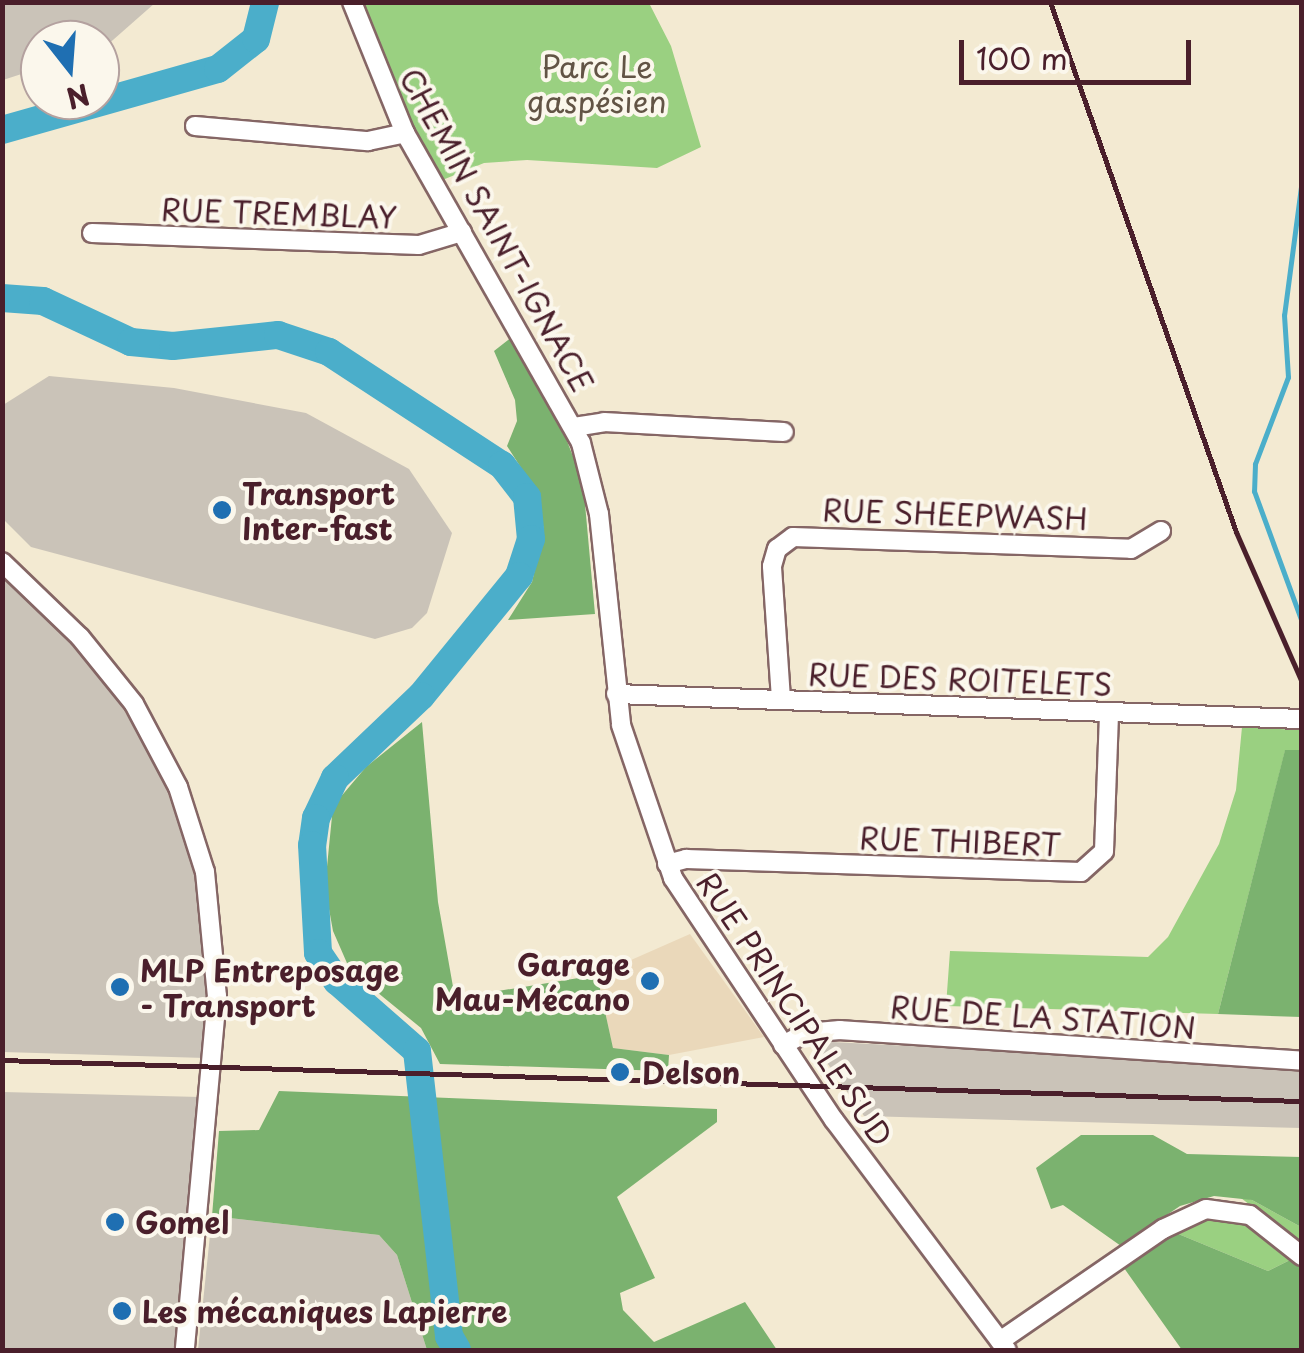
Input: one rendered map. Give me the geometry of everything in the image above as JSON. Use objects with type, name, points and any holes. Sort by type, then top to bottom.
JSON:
[{"type":"street","name":"CHEMIN SAINT-IGNACE","points":[[352,2],[404,133],[574,427]]},
{"type":"street","points":[[194,126],[368,141],[404,133]]},
{"type":"street","name":"RUE TREMBLAY","points":[[92,233],[419,244],[462,232]]},
{"type":"street","points":[[574,427],[604,422],[784,432]]},
{"type":"street","name":"RUE PRINCIPALE SUD","points":[[574,427],[597,499],[616,694],[634,776],[666,864],[784,1045],[1003,1346]]},
{"type":"street","name":"RUE SHEEPWASH","points":[[781,700],[772,566],[777,548],[793,536],[1131,548],[1160,531]]},
{"type":"street","points":[[2,562],[80,637],[134,704],[178,787],[206,872],[217,996],[186,1350]]},
{"type":"street","name":"RUE DES ROITELETS","points":[[616,694],[1302,719]]},
{"type":"street","name":"RUE THIBERT","points":[[666,864],[686,859],[1082,872],[1104,850],[1110,712]]},
{"type":"street","name":"RUE DE LA STATION","points":[[784,1045],[806,1033],[840,1030],[1302,1061]]},
{"type":"street","points":[[1003,1346],[1163,1229],[1206,1209],[1250,1215],[1302,1256]]},
{"type":"shaded area","points":[[3,2],[155,2],[120,34],[120,20],[20,20],[20,74],[3,80]]},
{"type":"shaded area","points":[[49,376],[174,388],[306,413],[409,469],[452,533],[427,613],[412,628],[375,639],[31,547],[3,519],[3,405]]},
{"type":"shaded area","points":[[2,575],[96,667],[157,762],[198,880],[210,988],[205,1058],[3,1052]]},
{"type":"shaded area","points":[[690,934],[764,1037],[669,1055],[613,1048],[597,975]]},
{"type":"shaded area","points":[[812,1041],[1301,1066],[1301,1128],[864,1116]]},
{"type":"shaded area","points":[[3,1092],[200,1097],[175,1350],[3,1350]]},
{"type":"shaded area","points":[[212,1216],[379,1235],[397,1255],[427,1350],[198,1350]]},
{"type":"green space","name":"Parc Le gaspésien","points":[[359,3],[649,3],[671,46],[701,147],[657,168],[527,160],[484,163],[440,181],[403,112]]},
{"type":"green space","points":[[512,337],[558,418],[583,482],[595,614],[508,620],[532,582],[544,530],[534,488],[507,446],[517,421],[515,400],[494,351]]},
{"type":"green space","points":[[422,722],[438,902],[455,998],[597,975],[613,1048],[669,1055],[668,1071],[440,1064],[421,1028],[350,970],[333,931],[325,887],[333,806],[366,767]]},
{"type":"green space","points":[[1242,727],[1301,730],[1301,750],[1285,751],[1218,1014],[946,1006],[950,951],[1148,957],[1168,937],[1219,844],[1236,790]]},
{"type":"green space","points":[[1285,750],[1301,750],[1301,1017],[1218,1014]]},
{"type":"green space","points":[[279,1091],[717,1109],[717,1122],[617,1197],[655,1278],[620,1293],[623,1310],[654,1342],[745,1302],[777,1350],[427,1350],[397,1255],[379,1235],[212,1216],[219,1131],[259,1130]]},
{"type":"green space","points":[[1081,1135],[1153,1135],[1187,1154],[1301,1157],[1301,1227],[1252,1200],[1214,1196],[1180,1206],[1121,1246],[1063,1205],[1051,1209],[1036,1168]]},
{"type":"green space","points":[[1237,1195],[1301,1227],[1301,1244]]},
{"type":"green space","points":[[1229,1215],[1255,1227],[1292,1259],[1268,1271],[1176,1233],[1199,1219]]},
{"type":"green space","points":[[1176,1233],[1268,1271],[1292,1259],[1301,1263],[1301,1350],[1182,1350],[1124,1268]]},
{"type":"waterway","points":[[2,130],[218,69],[256,39],[265,2]]},
{"type":"waterway","points":[[1302,179],[1284,315],[1288,377],[1255,464],[1254,491],[1302,622]]},
{"type":"waterway","points":[[2,298],[43,301],[131,342],[173,346],[278,335],[329,352],[502,465],[527,497],[531,539],[519,576],[421,696],[335,778],[316,818],[312,845],[318,953],[337,981],[417,1051],[449,1336],[457,1350]]},
{"type":"railway","points":[[1050,2],[1236,532],[1302,682]]},
{"type":"railway","points":[[2,1060],[1302,1101]]},
{"type":"place","name":"Transport Inter-fast","points":[[222,510]]},
{"type":"place","name":"Garage Mau-Mécano","points":[[650,981]]},
{"type":"place","name":"MLP Entreposage - Transport","points":[[120,987]]},
{"type":"place","name":"Delson","points":[[620,1072]]},
{"type":"place","name":"Gomel","points":[[115,1222]]},
{"type":"place","name":"Les mécaniques Lapierre","points":[[122,1311]]}]
